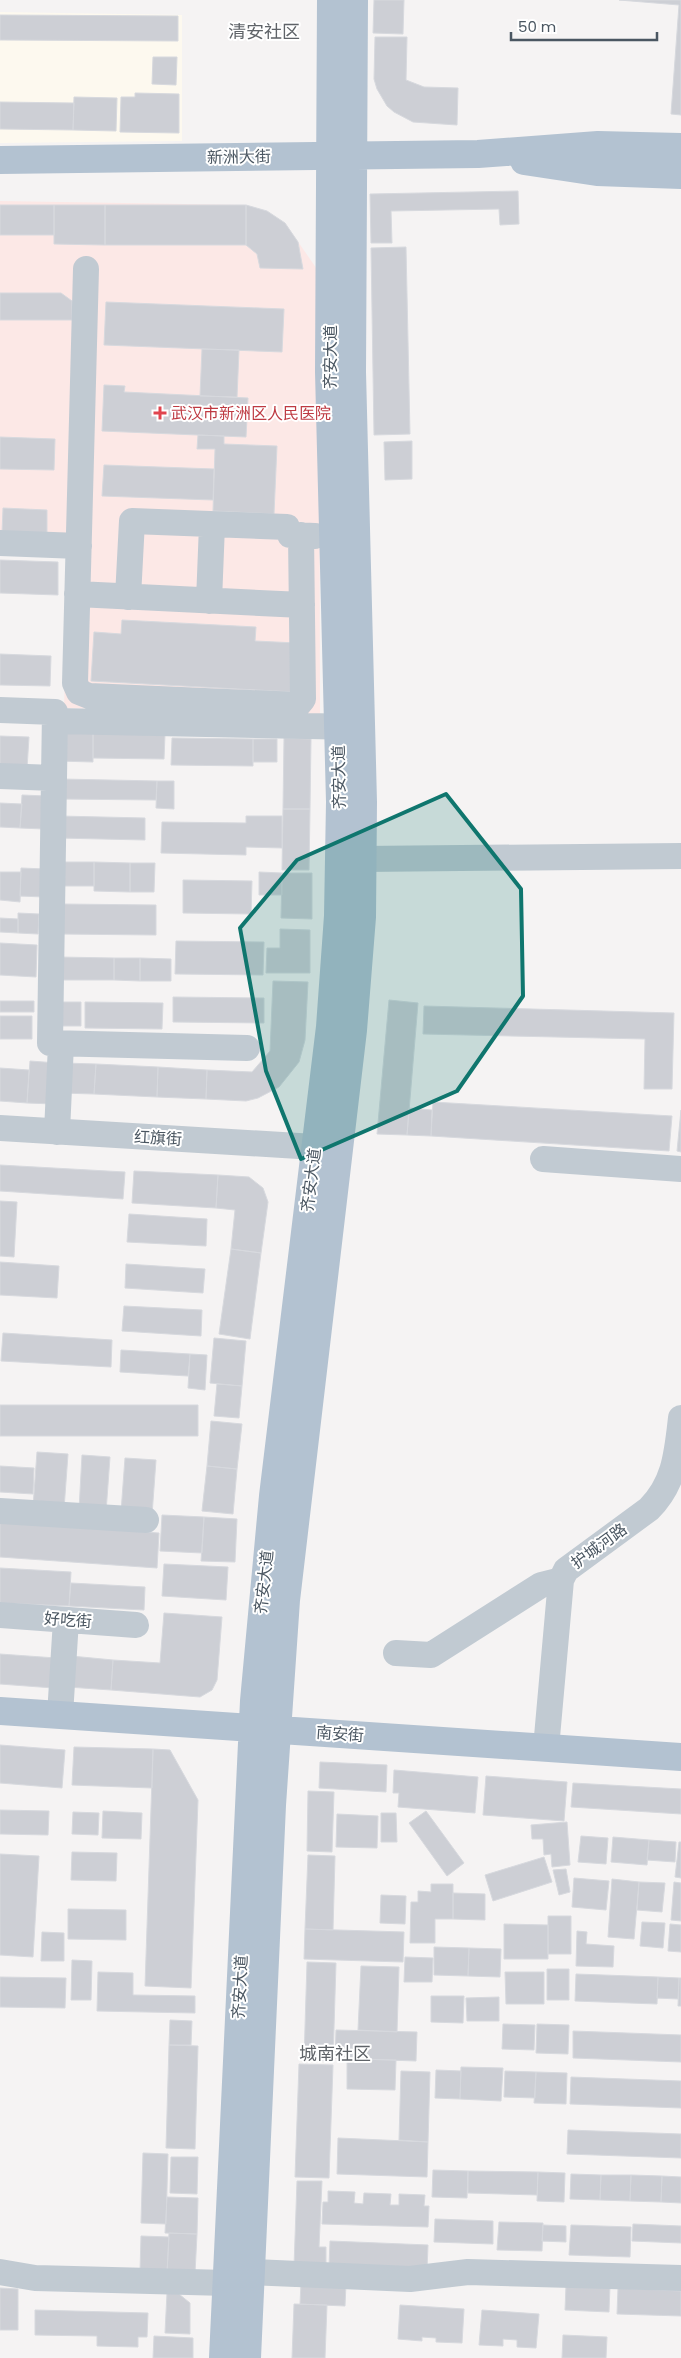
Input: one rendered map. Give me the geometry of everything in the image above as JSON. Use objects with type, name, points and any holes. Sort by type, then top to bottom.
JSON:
[{"type":"main road","name":"齐安大道","points":[[224,2358],[239,2278],[264,1729],[271,1515],[330,1028],[350,727],[352,372],[331,0]]},
{"type":"main road","name":"齐安大道","points":[[264,1729],[286,1600],[296,1499],[355,1012],[362,917],[363,859],[333,536],[329,372],[341,156],[354,0]]},
{"type":"main road","name":"新洲大街","points":[[0,160],[478,154],[598,144],[681,148]]},
{"type":"main road","name":"新洲大街","points":[[478,154],[597,172],[681,175]]},
{"type":"main road","name":"南安街","points":[[0,1711],[681,1757]]},
{"type":"main road","name":"齐安大道","points":[[239,2278],[247,2358]]},
{"type":"street","points":[[86,269],[75,683],[79,692],[99,696],[298,705],[303,699],[301,535]]},
{"type":"street","points":[[128,597],[132,521],[287,527],[290,535],[333,536]]},
{"type":"street","points":[[209,601],[212,524]]},
{"type":"street","points":[[0,543],[79,546]]},
{"type":"street","points":[[77,594],[302,605]]},
{"type":"street","points":[[0,710],[54,712],[50,1043],[247,1048]]},
{"type":"street","points":[[54,720],[350,727]]},
{"type":"street","points":[[0,776],[54,778]]},
{"type":"street","points":[[363,859],[681,856]]},
{"type":"street","points":[[57,1132],[61,1044]]},
{"type":"street","name":"红旗街","points":[[0,1128],[316,1147]]},
{"type":"street","points":[[542,1159],[681,1169]]},
{"type":"street","name":"护城河路","points":[[546,1748],[561,1580],[566,1570],[649,1509],[669,1502],[681,1418]]},
{"type":"street","points":[[0,1511],[146,1520]]},
{"type":"street","points":[[396,1653],[431,1655],[541,1585],[561,1580]]},
{"type":"street","name":"好吃街","points":[[0,1616],[136,1626]]},
{"type":"street","points":[[60,1715],[66,1620]]},
{"type":"street","points":[[0,2272],[35,2278],[410,2279],[468,2272],[681,2278]]},
{"type":"highlighted area","points":[[446,794],[521,889],[523,996],[457,1091],[301,1159],[266,1071],[240,928],[297,860]]},
{"type":"shaded area","points":[[0,12],[182,15],[182,141],[0,143]]},
{"type":"shaded area","name":"武汉市新洲区人民医院","points":[[0,201],[246,205],[285,223],[319,272],[320,715],[64,708],[68,556],[0,554]]},
{"type":"building","points":[[374,0],[404,0],[403,34],[373,33]]},
{"type":"building","points":[[619,0],[681,0],[681,115],[671,114],[679,5]]},
{"type":"building","points":[[0,15],[178,16],[178,41],[0,40]]},
{"type":"building","points":[[375,37],[407,37],[406,80],[424,87],[458,88],[457,125],[413,122],[387,106],[377,89],[374,79]]},
{"type":"building","points":[[153,57],[177,57],[176,85],[152,84]]},
{"type":"building","points":[[135,93],[179,94],[179,133],[120,132],[121,97],[135,97]]},
{"type":"building","points":[[74,97],[117,98],[116,131],[73,130]]},
{"type":"building","points":[[0,102],[74,103],[73,130],[0,129]]},
{"type":"building","points":[[518,191],[519,224],[500,225],[499,209],[391,211],[392,243],[371,243],[370,194]]},
{"type":"building","points":[[0,205],[54,205],[54,235],[0,235]]},
{"type":"building","points":[[54,205],[105,205],[105,245],[54,244]]},
{"type":"building","points":[[105,205],[246,205],[246,245],[105,245]]},
{"type":"building","points":[[246,205],[267,211],[285,223],[298,242],[303,269],[260,268],[257,254],[246,245]]},
{"type":"building","points":[[406,247],[410,434],[374,435],[371,248]]},
{"type":"building","points":[[0,293],[61,293],[72,301],[72,320],[0,320]]},
{"type":"building","points":[[106,302],[284,309],[282,352],[104,345]]},
{"type":"building","points":[[202,349],[239,350],[237,397],[200,396]]},
{"type":"building","points":[[104,385],[125,386],[124,392],[248,398],[246,437],[102,431]]},
{"type":"building","points":[[198,435],[224,436],[224,444],[277,446],[274,514],[213,511],[215,449],[197,449]]},
{"type":"building","points":[[0,437],[55,439],[54,470],[0,469]]},
{"type":"building","points":[[412,441],[412,479],[385,480],[384,442]]},
{"type":"building","points":[[104,465],[214,469],[213,500],[102,496]]},
{"type":"building","points":[[3,508],[47,510],[47,534],[2,533]]},
{"type":"building","points":[[0,560],[58,562],[58,595],[0,593]]},
{"type":"building","points":[[122,620],[256,627],[255,641],[296,643],[293,692],[91,681],[94,632],[121,634]]},
{"type":"building","points":[[0,654],[51,656],[50,686],[0,685]]},
{"type":"building","points":[[58,733],[93,733],[93,762],[58,761]]},
{"type":"building","points":[[93,733],[165,734],[164,759],[93,758]]},
{"type":"building","points":[[0,736],[29,737],[27,769],[0,768]]},
{"type":"building","points":[[172,738],[253,739],[253,766],[171,765]]},
{"type":"building","points":[[284,738],[311,739],[310,809],[283,809]]},
{"type":"building","points":[[253,739],[277,739],[277,762],[253,762]]},
{"type":"building","points":[[61,779],[157,781],[156,800],[61,799]]},
{"type":"building","points":[[157,781],[174,781],[174,809],[156,808]]},
{"type":"building","points":[[22,795],[46,796],[44,829],[20,828]]},
{"type":"building","points":[[0,803],[22,804],[20,828],[0,827]]},
{"type":"building","points":[[283,809],[310,809],[309,870],[282,870]]},
{"type":"building","points":[[59,816],[145,818],[145,840],[59,838]]},
{"type":"building","points":[[246,816],[282,816],[282,848],[246,847],[246,855],[161,853],[162,822],[246,823]]},
{"type":"building","points":[[58,862],[94,862],[94,886],[58,886]]},
{"type":"building","points":[[94,862],[130,863],[130,892],[94,891]]},
{"type":"building","points":[[130,863],[155,863],[154,892],[130,892]]},
{"type":"building","points":[[21,868],[45,869],[44,897],[20,896]]},
{"type":"building","points":[[0,872],[21,872],[20,902],[0,900]]},
{"type":"building","points":[[259,872],[282,873],[282,895],[259,895]]},
{"type":"building","points":[[282,873],[312,873],[312,919],[281,918]]},
{"type":"building","points":[[183,880],[252,881],[251,914],[183,913]]},
{"type":"building","points":[[60,904],[156,905],[156,935],[60,934]]},
{"type":"building","points":[[18,913],[39,914],[38,934],[18,933]]},
{"type":"building","points":[[0,918],[18,919],[18,933],[0,932]]},
{"type":"building","points":[[280,929],[310,930],[310,973],[266,973],[267,948],[280,948]]},
{"type":"building","points":[[176,941],[264,942],[263,975],[175,974]]},
{"type":"building","points":[[0,943],[37,945],[36,977],[0,975]]},
{"type":"building","points":[[58,957],[114,958],[114,980],[57,980]]},
{"type":"building","points":[[114,958],[140,958],[140,981],[114,980]]},
{"type":"building","points":[[140,958],[171,959],[171,981],[140,981]]},
{"type":"building","points":[[273,981],[308,982],[305,1040],[299,1062],[279,1087],[258,1098],[246,1101],[206,1099],[207,1070],[252,1072],[270,1051]]},
{"type":"building","points":[[173,997],[264,998],[264,1023],[173,1022]]},
{"type":"building","points":[[389,1000],[418,1003],[407,1135],[377,1134]]},
{"type":"building","points":[[0,1001],[34,1001],[34,1012],[0,1012]]},
{"type":"building","points":[[57,1002],[81,1002],[81,1026],[57,1026]]},
{"type":"building","points":[[85,1002],[163,1003],[162,1029],[85,1028]]},
{"type":"building","points":[[424,1006],[674,1013],[672,1089],[644,1089],[645,1039],[423,1034]]},
{"type":"building","points":[[0,1016],[32,1016],[32,1039],[0,1039]]},
{"type":"building","points":[[30,1061],[57,1063],[54,1104],[27,1103]]},
{"type":"building","points":[[63,1063],[96,1064],[94,1094],[62,1093]]},
{"type":"building","points":[[96,1064],[158,1067],[157,1097],[94,1094]]},
{"type":"building","points":[[158,1067],[207,1070],[206,1099],[157,1097]]},
{"type":"building","points":[[0,1068],[29,1070],[27,1103],[0,1101]]},
{"type":"building","points":[[433,1102],[672,1116],[669,1151],[431,1136]]},
{"type":"building","points":[[409,1108],[432,1110],[431,1136],[407,1135]]},
{"type":"building","points":[[681,1110],[681,1152],[677,1151]]},
{"type":"building","points":[[0,1165],[125,1172],[123,1199],[0,1191]]},
{"type":"building","points":[[134,1171],[218,1175],[216,1208],[132,1203]]},
{"type":"building","points":[[218,1175],[249,1177],[263,1188],[268,1202],[261,1253],[231,1249],[235,1210],[216,1208]]},
{"type":"building","points":[[0,1201],[17,1202],[14,1257],[0,1256]]},
{"type":"building","points":[[129,1214],[207,1219],[206,1246],[127,1242]]},
{"type":"building","points":[[231,1249],[261,1253],[250,1339],[219,1334]]},
{"type":"building","points":[[0,1262],[59,1266],[57,1298],[0,1295]]},
{"type":"building","points":[[126,1264],[205,1269],[203,1293],[125,1288]]},
{"type":"building","points":[[124,1306],[202,1310],[201,1336],[122,1331]]},
{"type":"building","points":[[3,1333],[112,1340],[111,1367],[1,1361]]},
{"type":"building","points":[[214,1338],[246,1341],[242,1386],[210,1383]]},
{"type":"building","points":[[121,1350],[190,1354],[188,1376],[120,1372]]},
{"type":"building","points":[[190,1354],[207,1355],[205,1390],[188,1388]]},
{"type":"building","points":[[217,1384],[242,1386],[239,1418],[214,1416]]},
{"type":"building","points":[[0,1405],[198,1405],[198,1436],[0,1436]]},
{"type":"building","points":[[211,1421],[242,1424],[237,1469],[207,1466]]},
{"type":"building","points":[[37,1452],[68,1454],[64,1509],[33,1507]]},
{"type":"building","points":[[82,1455],[110,1457],[106,1512],[79,1510]]},
{"type":"building","points":[[125,1458],[156,1460],[152,1515],[121,1512]]},
{"type":"building","points":[[0,1466],[34,1468],[33,1494],[0,1492]]},
{"type":"building","points":[[207,1466],[237,1469],[233,1514],[202,1511]]},
{"type":"building","points":[[162,1515],[204,1517],[202,1553],[160,1551]]},
{"type":"building","points":[[204,1517],[237,1519],[235,1562],[201,1561]]},
{"type":"building","points":[[0,1522],[159,1533],[157,1568],[0,1557]]},
{"type":"building","points":[[164,1564],[228,1567],[226,1600],[162,1596]]},
{"type":"building","points":[[0,1568],[71,1572],[69,1606],[0,1603]]},
{"type":"building","points":[[71,1583],[145,1587],[144,1610],[69,1606]]},
{"type":"building","points":[[164,1613],[222,1617],[217,1680],[212,1690],[200,1697],[111,1690],[113,1660],[160,1663]]},
{"type":"building","points":[[0,1654],[56,1658],[53,1688],[0,1684]]},
{"type":"building","points":[[71,1656],[113,1660],[111,1690],[68,1687]]},
{"type":"building","points":[[0,1745],[65,1750],[62,1788],[0,1783]]},
{"type":"building","points":[[74,1747],[153,1749],[152,1788],[72,1785]]},
{"type":"building","points":[[153,1749],[170,1750],[198,1800],[191,1988],[145,1986]]},
{"type":"building","points":[[320,1762],[387,1765],[386,1792],[319,1788]]},
{"type":"building","points":[[394,1770],[478,1777],[475,1813],[398,1807],[399,1793],[393,1793]]},
{"type":"building","points":[[486,1776],[567,1782],[564,1821],[483,1815]]},
{"type":"building","points":[[573,1783],[681,1789],[681,1814],[571,1807]]},
{"type":"building","points":[[308,1791],[334,1792],[332,1852],[307,1851]]},
{"type":"building","points":[[0,1810],[49,1811],[48,1835],[0,1834]]},
{"type":"building","points":[[103,1811],[142,1813],[141,1839],[102,1838]]},
{"type":"building","points":[[426,1811],[464,1863],[447,1876],[409,1823]]},
{"type":"building","points":[[73,1812],[99,1813],[98,1835],[72,1834]]},
{"type":"building","points":[[381,1813],[396,1813],[397,1842],[381,1842]]},
{"type":"building","points":[[337,1814],[378,1816],[377,1848],[336,1847]]},
{"type":"building","points":[[567,1822],[570,1865],[552,1867],[551,1854],[544,1855],[543,1839],[532,1839],[531,1825]]},
{"type":"building","points":[[581,1836],[608,1838],[606,1864],[578,1862]]},
{"type":"building","points":[[613,1837],[649,1840],[647,1865],[611,1862]]},
{"type":"building","points":[[649,1840],[676,1842],[675,1862],[647,1860]]},
{"type":"building","points":[[679,1842],[681,1842],[681,1878],[675,1877]]},
{"type":"building","points":[[72,1852],[117,1853],[116,1881],[71,1880]]},
{"type":"building","points":[[0,1854],[39,1856],[33,1957],[0,1955]]},
{"type":"building","points":[[308,1855],[335,1856],[333,1930],[305,1929]]},
{"type":"building","points":[[544,1857],[552,1882],[493,1901],[485,1875]]},
{"type":"building","points":[[566,1869],[570,1892],[559,1895],[553,1870]]},
{"type":"building","points":[[574,1878],[609,1881],[606,1910],[572,1907]]},
{"type":"building","points":[[612,1879],[639,1882],[634,1939],[608,1937]]},
{"type":"building","points":[[639,1882],[665,1883],[662,1912],[637,1910]]},
{"type":"building","points":[[674,1882],[681,1883],[681,1921],[671,1920]]},
{"type":"building","points":[[431,1884],[453,1884],[453,1919],[435,1919],[435,1943],[410,1943],[411,1902],[418,1902],[418,1891],[431,1892]]},
{"type":"building","points":[[453,1893],[485,1894],[485,1920],[453,1919]]},
{"type":"building","points":[[381,1895],[406,1896],[405,1924],[380,1923]]},
{"type":"building","points":[[68,1909],[126,1910],[126,1940],[68,1939]]},
{"type":"building","points":[[548,1916],[571,1916],[571,1954],[548,1954]]},
{"type":"building","points":[[642,1922],[665,1923],[663,1948],[640,1946]]},
{"type":"building","points":[[504,1924],[548,1925],[548,1959],[504,1959]]},
{"type":"building","points":[[670,1924],[681,1925],[681,1952],[668,1951]]},
{"type":"building","points":[[305,1929],[404,1932],[403,1962],[304,1959]]},
{"type":"building","points":[[577,1931],[587,1932],[586,1944],[614,1946],[613,1967],[576,1966]]},
{"type":"building","points":[[42,1932],[64,1933],[64,1961],[41,1961]]},
{"type":"building","points":[[434,1947],[469,1948],[468,1976],[434,1975]]},
{"type":"building","points":[[469,1948],[501,1949],[500,1977],[468,1976]]},
{"type":"building","points":[[405,1957],[433,1958],[432,1982],[404,1982]]},
{"type":"building","points":[[72,1960],[92,1961],[91,2000],[71,2000]]},
{"type":"building","points":[[307,1962],[336,1963],[333,2061],[304,2060]]},
{"type":"building","points":[[361,1966],[399,1967],[397,2032],[358,2030]]},
{"type":"building","points":[[547,1969],[569,1969],[569,2000],[547,2000]]},
{"type":"building","points":[[98,1972],[133,1973],[133,1995],[195,1996],[195,2013],[97,2011]]},
{"type":"building","points":[[505,1972],[544,1972],[544,2004],[506,2004]]},
{"type":"building","points":[[576,1974],[658,1977],[657,2004],[575,2001]]},
{"type":"building","points":[[0,1977],[66,1978],[65,2008],[0,2007]]},
{"type":"building","points":[[658,1977],[679,1978],[678,1999],[657,1998]]},
{"type":"building","points":[[679,1978],[681,1978],[681,2006],[678,2006]]},
{"type":"building","points":[[431,1996],[464,1996],[463,2023],[431,2022]]},
{"type":"building","points":[[499,1997],[499,2021],[467,2021],[466,1998]]},
{"type":"building","points":[[170,2020],[192,2021],[191,2045],[169,2045]]},
{"type":"building","points":[[503,2024],[535,2025],[534,2050],[502,2049]]},
{"type":"building","points":[[537,2024],[569,2025],[568,2054],[536,2053]]},
{"type":"building","points":[[336,2030],[417,2032],[416,2061],[335,2058]]},
{"type":"building","points":[[573,2031],[681,2035],[681,2062],[573,2058]]},
{"type":"building","points":[[169,2045],[198,2046],[195,2149],[166,2148]]},
{"type":"building","points":[[347,2059],[396,2060],[395,2090],[347,2089]]},
{"type":"building","points":[[299,2064],[333,2065],[329,2178],[295,2177]]},
{"type":"building","points":[[461,2067],[503,2068],[501,2101],[460,2099]]},
{"type":"building","points":[[436,2070],[461,2071],[460,2099],[435,2098]]},
{"type":"building","points":[[401,2071],[430,2072],[428,2142],[399,2140]]},
{"type":"building","points":[[505,2071],[536,2072],[535,2098],[504,2097]]},
{"type":"building","points":[[536,2072],[567,2073],[566,2104],[534,2103]]},
{"type":"building","points":[[571,2077],[681,2081],[681,2108],[570,2104]]},
{"type":"building","points":[[568,2130],[681,2134],[681,2158],[567,2154]]},
{"type":"building","points":[[338,2138],[428,2142],[427,2177],[337,2174]]},
{"type":"building","points":[[143,2153],[168,2154],[166,2224],[141,2223]]},
{"type":"building","points":[[171,2157],[198,2157],[197,2194],[170,2193]]},
{"type":"building","points":[[433,2170],[468,2171],[467,2198],[432,2197]]},
{"type":"building","points":[[468,2171],[538,2172],[537,2195],[468,2193]]},
{"type":"building","points":[[538,2172],[565,2173],[564,2202],[537,2201]]},
{"type":"building","points":[[571,2174],[601,2175],[600,2200],[570,2199]]},
{"type":"building","points":[[601,2175],[631,2175],[630,2201],[600,2200]]},
{"type":"building","points":[[631,2175],[662,2176],[661,2202],[630,2201]]},
{"type":"building","points":[[662,2176],[681,2177],[681,2203],[661,2202]]},
{"type":"building","points":[[297,2181],[322,2181],[319,2247],[326,2247],[326,2268],[294,2267]]},
{"type":"building","points":[[328,2191],[355,2192],[354,2203],[363,2204],[364,2193],[391,2194],[390,2205],[399,2205],[399,2194],[425,2195],[424,2206],[429,2206],[428,2227],[322,2224],[323,2202],[328,2202]]},
{"type":"building","points":[[167,2197],[198,2198],[197,2234],[165,2233]]},
{"type":"building","points":[[435,2219],[493,2221],[493,2244],[434,2242]]},
{"type":"building","points":[[499,2222],[543,2223],[542,2251],[497,2250]]},
{"type":"building","points":[[633,2224],[681,2226],[681,2243],[632,2241]]},
{"type":"building","points":[[543,2225],[566,2226],[566,2242],[542,2241]]},
{"type":"building","points":[[571,2225],[631,2227],[630,2257],[569,2255]]},
{"type":"building","points":[[169,2233],[197,2234],[195,2273],[167,2273]]},
{"type":"building","points":[[141,2236],[169,2237],[167,2273],[140,2272]]},
{"type":"building","points":[[330,2241],[428,2245],[427,2270],[329,2267]]},
{"type":"building","points":[[301,2283],[346,2284],[345,2306],[300,2304]]},
{"type":"building","points":[[566,2285],[610,2286],[609,2312],[565,2310]]},
{"type":"building","points":[[0,2288],[18,2289],[18,2330],[0,2330]]},
{"type":"building","points":[[618,2288],[681,2291],[681,2316],[617,2314]]},
{"type":"building","points":[[167,2293],[179,2294],[190,2303],[190,2334],[165,2333]]},
{"type":"building","points":[[294,2304],[327,2305],[325,2358],[292,2358]]},
{"type":"building","points":[[400,2305],[464,2309],[462,2343],[436,2342],[436,2338],[422,2337],[422,2341],[398,2339]]},
{"type":"building","points":[[35,2310],[148,2313],[147,2337],[138,2337],[138,2347],[97,2346],[97,2336],[35,2335]]},
{"type":"building","points":[[482,2310],[539,2314],[536,2348],[517,2347],[517,2340],[503,2339],[503,2346],[479,2345]]},
{"type":"building","points":[[563,2335],[607,2337],[606,2358],[562,2358]]},
{"type":"building","points":[[154,2336],[193,2338],[193,2358],[153,2358]]},
{"type":"place","name":"武汉市新洲区人民医院","points":[[160,413]]},
{"type":"district","name":"清安社区","points":[[264,31]]},
{"type":"district","name":"城南社区","points":[[335,2053]]}]
